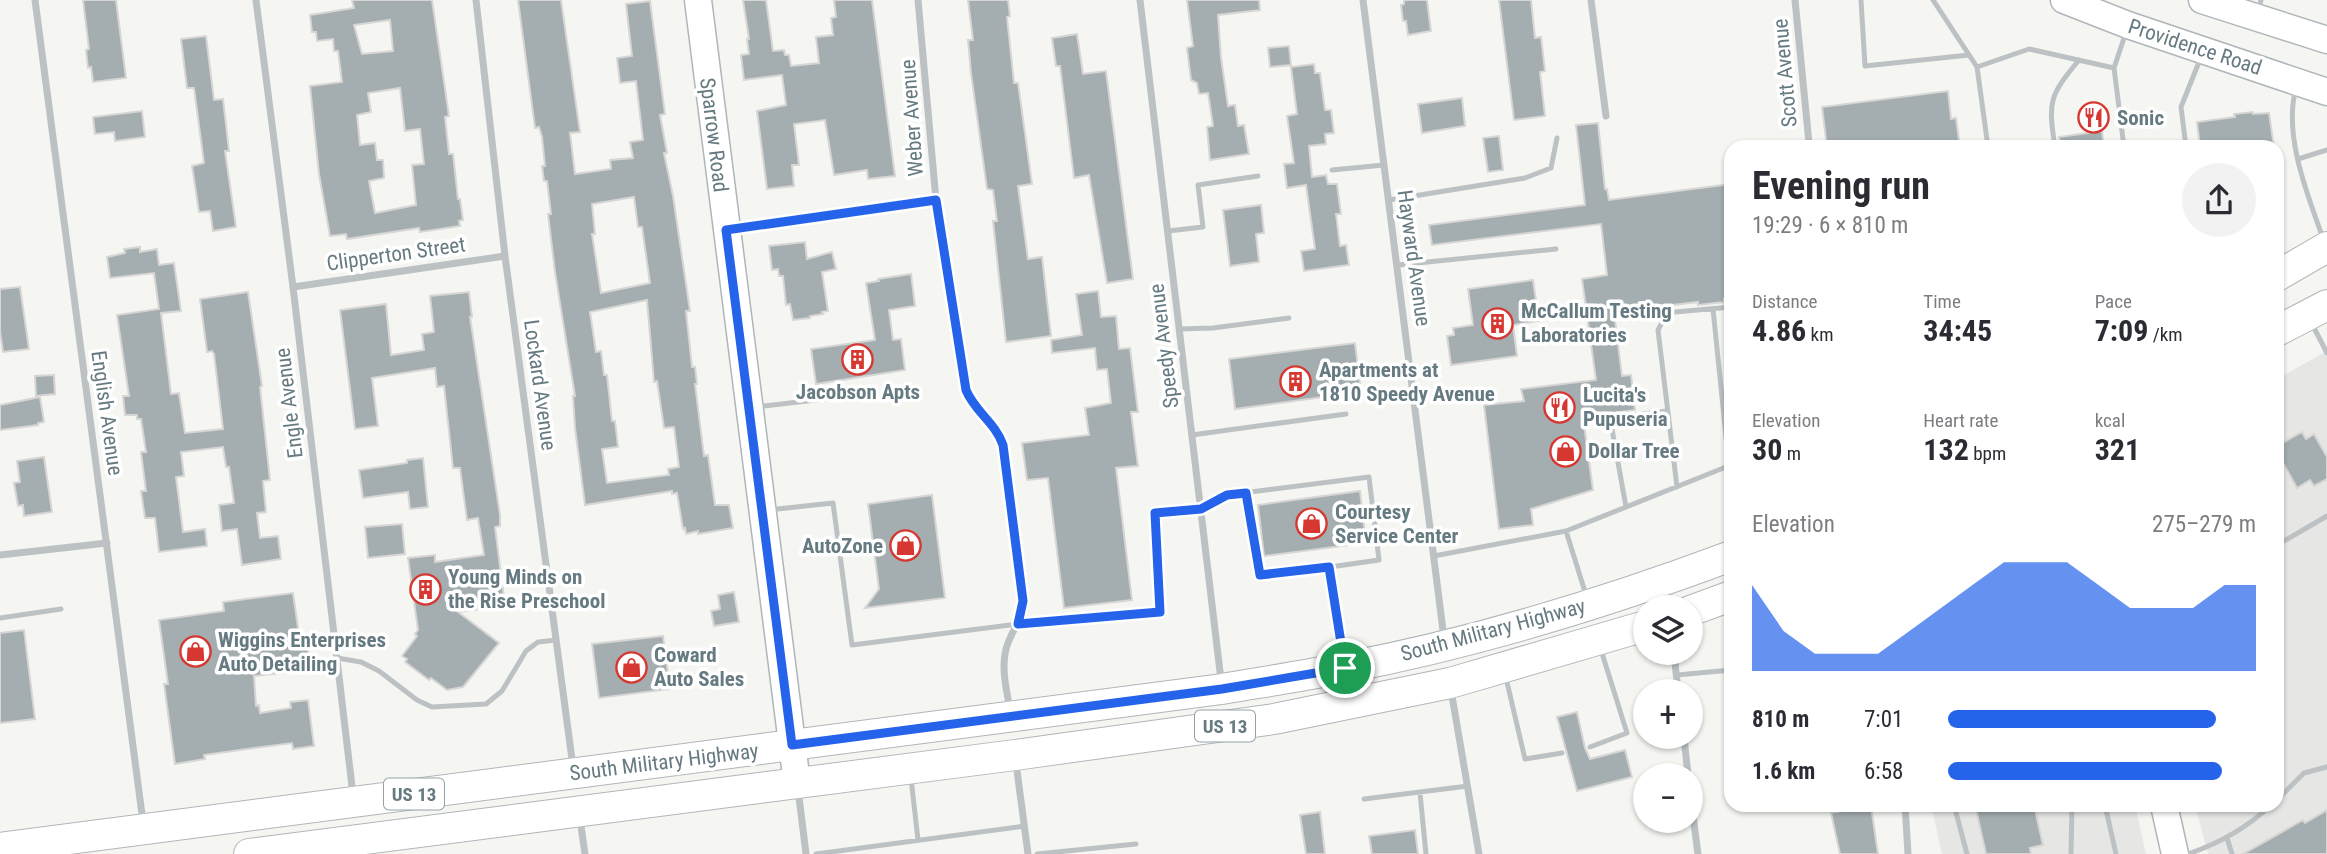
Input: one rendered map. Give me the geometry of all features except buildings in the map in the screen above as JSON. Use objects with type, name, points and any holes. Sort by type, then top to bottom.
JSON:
[{"type":"main road","points":[[2284,272],[2327,247]]},
{"type":"main road","points":[[2284,327],[2317,310]]},
{"type":"main road","name":"South Military Highway","points":[[0,848],[1222,689],[1345,668],[1445,645],[1589,605],[1724,559]]},
{"type":"main road","points":[[1703,606],[1724,599]]},
{"type":"main road","name":"South Military Highway","points":[[250,854],[359,847],[579,811],[1274,719],[1450,683],[1633,630]]},
{"type":"street","name":"English Avenue","points":[[34,0],[145,830]]},
{"type":"street","name":"Engle Avenue","points":[[256,0],[354,802]]},
{"type":"street","name":"Lockard Avenue","points":[[476,0],[505,256],[574,774]]},
{"type":"street","name":"Sparrow Road","points":[[698,0],[806,854]]},
{"type":"street","name":"Weber Avenue","points":[[918,0],[936,200],[966,390],[971,402],[998,431],[1003,445],[1023,601],[1018,624],[1007,643],[1004,677],[1011,717]]},
{"type":"street","name":"Speedy Avenue","points":[[1140,0],[1222,689]]},
{"type":"street","name":"Hayward Avenue","points":[[1363,0],[1445,645]]},
{"type":"street","points":[[1591,0],[1606,116]]},
{"type":"street","name":"Scott Avenue","points":[[1796,0],[1808,140]]},
{"type":"street","name":"Providence Road","points":[[2064,0],[2128,25],[2327,92]]},
{"type":"street","points":[[2202,0],[2259,9],[2327,40]]},
{"type":"street","points":[[726,230],[936,200]]},
{"type":"street","name":"Clipperton Street","points":[[293,287],[505,256]]},
{"type":"street","points":[[0,555],[107,543]]},
{"type":"street","points":[[1675,665],[1676,679]]},
{"type":"street","points":[[1450,683],[1479,854]]},
{"type":"street","points":[[1016,755],[1028,854]]},
{"type":"street","points":[[579,811],[585,854]]},
{"type":"street","points":[[1905,812],[1908,854]]},
{"type":"street","points":[[2166,812],[2175,854]]},
{"type":"street","points":[[1695,833],[1698,854]]},
{"type":"lane","points":[[1861,0],[1865,66],[1969,55]]},
{"type":"lane","points":[[1933,0],[1977,67],[1987,140]]},
{"type":"lane","points":[[2123,140],[2115,68],[2128,25]]},
{"type":"lane","points":[[1977,67],[2029,49],[2115,68]]},
{"type":"lane","points":[[2185,140],[2181,107],[2203,51]]},
{"type":"lane","points":[[2054,140],[2050,105],[2063,80],[2079,60]]},
{"type":"lane","points":[[2298,82],[2290,107],[2301,178],[2327,247]]},
{"type":"lane","points":[[1389,200],[1525,178],[1551,168],[1557,138]]},
{"type":"lane","points":[[2298,159],[2327,150]]},
{"type":"lane","points":[[1332,170],[1384,165]]},
{"type":"lane","points":[[1168,232],[1203,228],[1198,185],[1258,176]]},
{"type":"lane","points":[[1398,265],[1556,249]]},
{"type":"lane","points":[[1677,487],[1658,339],[1661,321],[1666,315],[1675,312],[1724,308]]},
{"type":"lane","points":[[1713,309],[1724,411]]},
{"type":"lane","points":[[2317,310],[2327,353]]},
{"type":"lane","points":[[1179,328],[1213,328],[1289,318]]},
{"type":"lane","points":[[749,407],[868,394]]},
{"type":"lane","points":[[1626,507],[1611,418],[1667,411]]},
{"type":"lane","points":[[1192,435],[1346,414]]},
{"type":"lane","points":[[1434,556],[1566,531],[1724,468]]},
{"type":"lane","points":[[762,510],[833,503],[852,645],[1018,624],[1160,612],[1155,513],[1201,509],[1227,495],[1369,477],[1379,560],[1260,575],[1246,493]]},
{"type":"lane","points":[[2284,541],[2327,516]]},
{"type":"lane","points":[[1566,531],[1589,605]]},
{"type":"lane","points":[[1329,567],[1345,668]]},
{"type":"lane","points":[[0,618],[61,609]]},
{"type":"lane","points":[[337,658],[361,662],[379,671],[417,700],[432,707],[486,704],[502,691],[526,651],[538,642],[556,640]]},
{"type":"lane","points":[[1590,747],[1627,733],[1598,641]]},
{"type":"lane","points":[[1504,668],[1525,759],[1562,753]]},
{"type":"lane","points":[[1676,676],[1724,671]]},
{"type":"lane","points":[[2284,793],[2304,774],[2327,767]]},
{"type":"lane","points":[[910,768],[918,840]]},
{"type":"lane","points":[[1364,799],[1468,786]]},
{"type":"lane","points":[[1420,793],[1426,854]]},
{"type":"lane","points":[[1956,812],[1967,854]]},
{"type":"lane","points":[[2071,854],[2072,812]]},
{"type":"lane","points":[[2107,812],[2116,854]]},
{"type":"lane","points":[[2188,854],[2214,846],[2253,822],[2264,812]]},
{"type":"lane","points":[[816,854],[1025,826]]},
{"type":"lane","points":[[2227,838],[2232,854]]},
{"type":"lane","points":[[1037,854],[1082,852],[1136,844]]},
{"type":"shaded area","points":[[2327,351],[2327,854],[2208,854],[2197,812],[2284,812],[2284,375]]},
{"type":"shaded area","points":[[1933,812],[2137,812],[2146,854],[1942,854]]},
{"type":"place","name":"Sonic","points":[[2094,118]]},
{"type":"place","name":"McCallum Testing Laboratories","points":[[1498,323]]},
{"type":"place","name":"Jacobson Apts","points":[[858,360]]},
{"type":"place","name":"Apartments at 1810 Speedy Avenue","points":[[1296,382]]},
{"type":"place","name":"Lucita's Pupuseria","points":[[1560,407]]},
{"type":"place","name":"Dollar Tree","points":[[1565,451]]},
{"type":"place","name":"Courtesy Service Center","points":[[1312,524]]},
{"type":"place","name":"AutoZone","points":[[906,546]]},
{"type":"place","name":"Young Minds on the Rise Preschool","points":[[425,589]]},
{"type":"place","name":"Wiggins Enterprises Auto Detailing","points":[[195,652]]},
{"type":"place","name":"Coward Auto Sales","points":[[631,667]]},
{"type":"route","points":[[936,200],[966,390],[971,402],[998,431],[1003,445],[1023,601],[1018,624],[1160,612],[1155,513],[1201,509],[1227,495],[1246,493],[1260,575],[1329,567],[1345,668],[1222,689],[792,745],[726,230],[936,200]]}]
